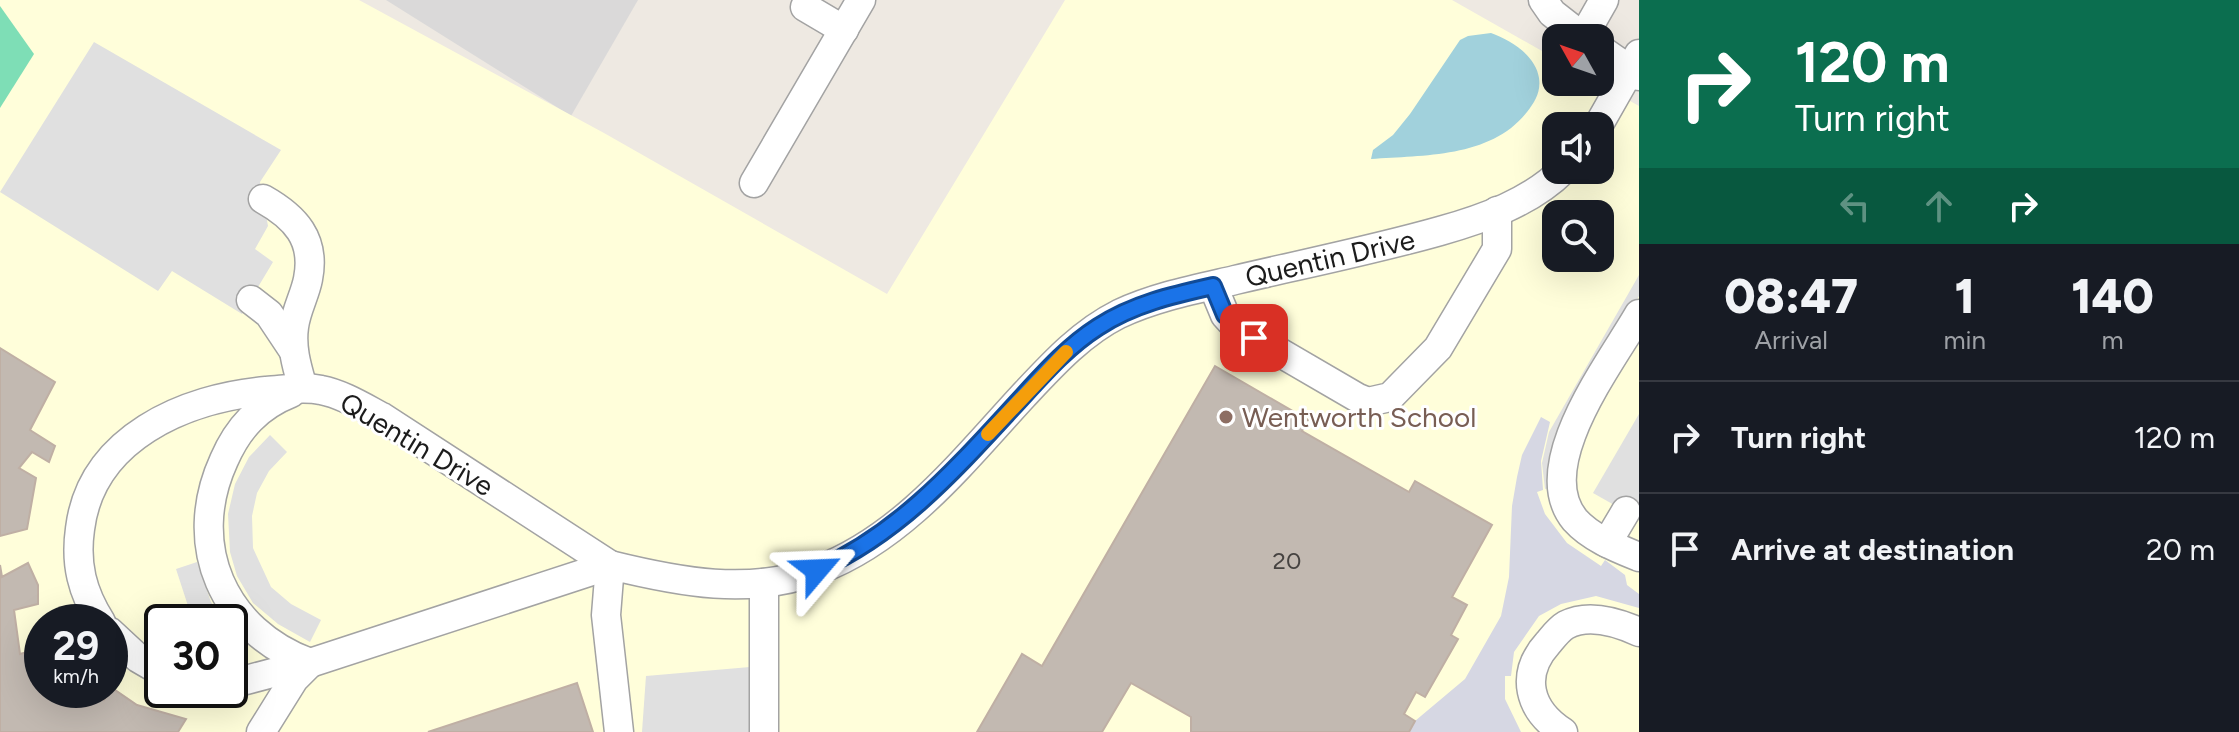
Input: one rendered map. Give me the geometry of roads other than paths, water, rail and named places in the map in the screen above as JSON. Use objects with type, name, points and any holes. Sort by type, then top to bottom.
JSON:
[{"type":"street","points":[[754,183],[861,0]]},
{"type":"street","points":[[1542,0],[1566,24]]},
{"type":"street","points":[[1591,24],[1604,0]]},
{"type":"street","points":[[805,7],[844,30]]},
{"type":"street","points":[[1607,112],[1636,67],[1614,56]]},
{"type":"street","name":"Quentin Drive","points":[[92,604],[82,585],[78,539],[81,514],[113,457],[140,433],[183,409],[247,393],[303,388],[335,394],[382,417],[610,565],[701,583],[764,583],[831,564],[896,524],[925,500],[1052,364],[1096,328],[1137,307],[1417,238],[1497,211],[1546,184]]},
{"type":"street","points":[[261,732],[294,679],[310,663],[280,650],[244,619],[217,575],[207,538],[211,492],[240,429],[274,400],[303,388],[293,350],[294,324],[308,279],[307,240],[291,218],[263,199]]},
{"type":"street","points":[[1213,286],[1225,315],[1236,327],[1358,398],[1380,401],[1401,389],[1452,326],[1497,249],[1497,211]]},
{"type":"street","points":[[251,300],[269,314],[293,350]]},
{"type":"street","points":[[1639,314],[1580,416],[1560,468],[1568,509],[1584,528],[1607,543],[1639,557]]},
{"type":"street","points":[[1607,543],[1626,511]]},
{"type":"street","points":[[610,565],[606,615],[619,732]]},
{"type":"street","name":"Quentin Drive","points":[[248,679],[310,663],[610,565]]},
{"type":"street","points":[[759,714],[764,583]]},
{"type":"street","points":[[1563,732],[1538,710],[1531,696],[1529,680],[1541,650],[1565,625],[1583,621],[1605,620],[1639,632]]},
{"type":"street","points":[[128,649],[144,662]]},
{"type":"street","points":[[616,702],[644,708]]},
{"type":"water","points":[[1491,33],[1521,50],[1537,70],[1538,92],[1527,112],[1512,127],[1476,146],[1434,154],[1371,159],[1373,150],[1393,135],[1410,114],[1460,40]]},
{"type":"place","name":"Wentworth School","points":[[1226,417]]}]
